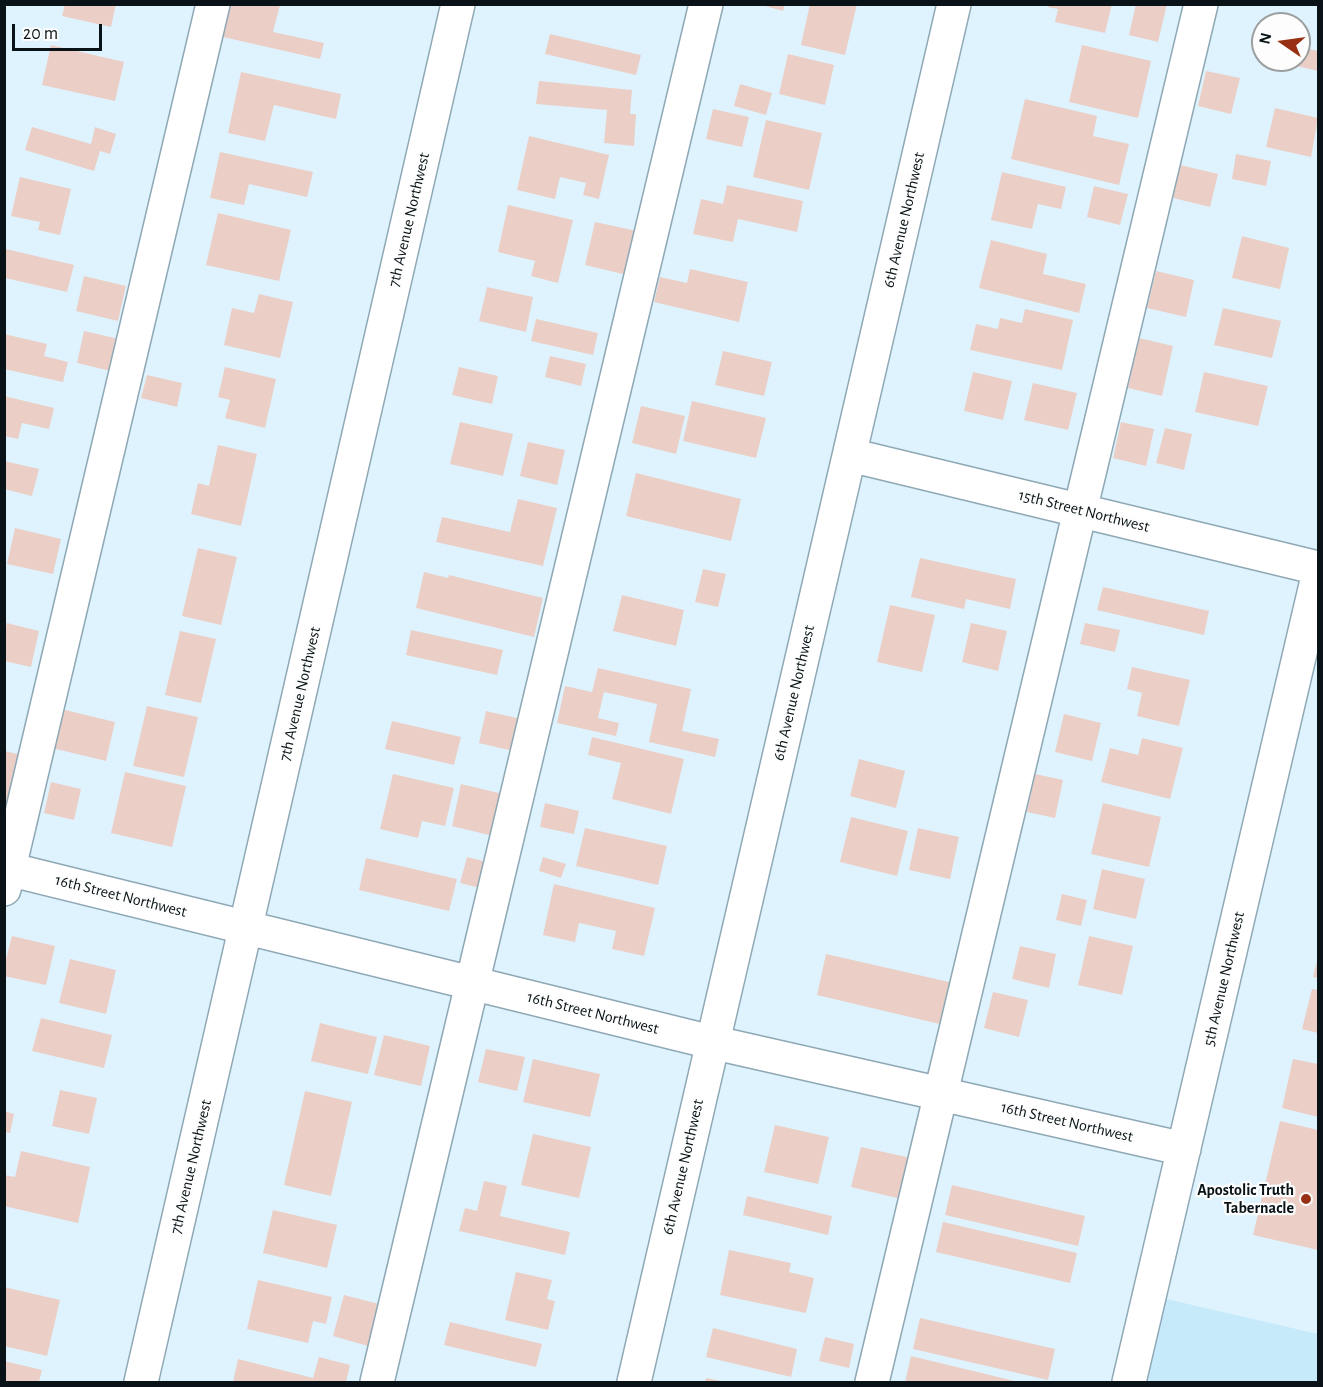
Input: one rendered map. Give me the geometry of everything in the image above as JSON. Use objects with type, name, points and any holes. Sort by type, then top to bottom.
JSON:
[{"type":"street","points":[[6,875],[213,4]]},
{"type":"street","name":"7th Avenue Northwest","points":[[141,1383],[458,4]]},
{"type":"street","points":[[377,1383],[706,4]]},
{"type":"street","name":"6th Avenue Northwest","points":[[634,1383],[711,1042],[954,4]]},
{"type":"street","points":[[872,1383],[939,1093],[1201,4]]},
{"type":"street","name":"15th Street Northwest","points":[[850,455],[1318,568]]},
{"type":"street","name":"5th Avenue Northwest","points":[[1129,1383],[1318,576]]},
{"type":"street","name":"16th Street Northwest","points":[[6,875],[246,926],[711,1042],[1184,1149]]},
{"type":"shaded area","points":[[1149,1295],[1318,1334],[1318,1382],[1129,1382]]},
{"type":"building","points":[[65,4],[116,4],[111,27],[62,16]]},
{"type":"building","points":[[230,4],[280,5],[273,32],[324,43],[320,59],[223,37]]},
{"type":"building","points":[[758,4],[785,4],[783,11]]},
{"type":"building","points":[[810,4],[857,4],[845,55],[801,45]]},
{"type":"building","points":[[1049,4],[1112,4],[1105,33],[1055,22],[1058,9],[1048,7]]},
{"type":"building","points":[[1136,4],[1167,4],[1158,42],[1129,35]]},
{"type":"building","points":[[550,34],[641,55],[636,75],[545,54]]},
{"type":"building","points":[[51,45],[124,62],[115,101],[42,85]]},
{"type":"building","points":[[1082,45],[1151,61],[1138,118],[1069,102]]},
{"type":"building","points":[[1311,50],[1318,51],[1318,71],[1311,69]]},
{"type":"building","points":[[788,54],[834,65],[825,105],[779,94]]},
{"type":"building","points":[[1206,71],[1240,78],[1231,114],[1198,106]]},
{"type":"building","points":[[241,72],[341,94],[336,119],[274,105],[265,141],[228,133]]},
{"type":"building","points":[[539,81],[632,90],[630,114],[636,114],[634,146],[604,143],[607,110],[536,104]]},
{"type":"building","points":[[740,84],[772,93],[766,115],[734,106]]},
{"type":"building","points":[[1025,99],[1097,116],[1093,136],[1129,144],[1119,185],[1011,159]]},
{"type":"building","points":[[1275,108],[1318,118],[1311,157],[1266,147]]},
{"type":"building","points":[[713,109],[749,117],[742,147],[706,139]]},
{"type":"building","points":[[766,120],[822,133],[809,190],[753,177]]},
{"type":"building","points":[[32,127],[91,144],[95,127],[116,134],[110,154],[100,151],[94,171],[25,150]]},
{"type":"building","points":[[529,136],[609,155],[599,199],[583,195],[586,183],[560,177],[555,199],[517,190]]},
{"type":"building","points":[[220,152],[313,172],[307,197],[249,184],[244,205],[210,198]]},
{"type":"building","points":[[1236,154],[1271,161],[1266,186],[1232,179]]},
{"type":"building","points":[[1180,165],[1218,174],[1210,207],[1173,198]]},
{"type":"building","points":[[1002,172],[1066,187],[1061,209],[1038,204],[1032,229],[991,220]]},
{"type":"building","points":[[20,177],[71,189],[60,235],[38,230],[40,222],[11,216]]},
{"type":"building","points":[[727,185],[803,201],[797,232],[738,219],[733,242],[693,234],[701,199],[723,204]]},
{"type":"building","points":[[1094,186],[1128,194],[1120,225],[1087,217]]},
{"type":"building","points":[[508,205],[573,220],[558,283],[531,276],[535,261],[498,252]]},
{"type":"building","points":[[218,213],[291,230],[279,281],[206,265]]},
{"type":"building","points":[[595,222],[637,231],[627,275],[585,265]]},
{"type":"building","points":[[1242,236],[1289,248],[1280,289],[1232,278]]},
{"type":"building","points":[[991,240],[1047,254],[1043,274],[1086,284],[1079,313],[979,288]]},
{"type":"building","points":[[6,249],[74,265],[67,292],[5,278]]},
{"type":"building","points":[[690,269],[748,282],[739,322],[654,302],[660,277],[687,283]]},
{"type":"building","points":[[1156,271],[1194,280],[1186,317],[1147,308]]},
{"type":"building","points":[[84,276],[126,286],[118,321],[76,311]]},
{"type":"building","points":[[487,287],[533,297],[526,332],[479,321]]},
{"type":"building","points":[[259,294],[293,302],[280,358],[224,345],[232,308],[254,313]]},
{"type":"building","points":[[1223,308],[1281,321],[1272,358],[1214,345]]},
{"type":"building","points":[[1025,309],[1073,320],[1062,370],[970,350],[976,324],[998,329],[1000,318],[1022,323]]},
{"type":"building","points":[[536,319],[598,333],[593,355],[531,341]]},
{"type":"building","points":[[84,331],[119,339],[111,371],[77,363]]},
{"type":"building","points":[[4,334],[47,344],[44,356],[68,362],[63,382],[4,369]]},
{"type":"building","points":[[1139,338],[1173,346],[1162,396],[1128,388]]},
{"type":"building","points":[[723,351],[772,362],[764,396],[715,385]]},
{"type":"building","points":[[550,356],[586,364],[581,386],[545,377]]},
{"type":"building","points":[[225,367],[276,379],[265,428],[225,418],[230,400],[218,397]]},
{"type":"building","points":[[459,367],[498,376],[492,404],[452,395]]},
{"type":"building","points":[[973,372],[1012,381],[1003,420],[964,411]]},
{"type":"building","points":[[1204,372],[1268,386],[1258,426],[1195,412]]},
{"type":"building","points":[[147,375],[182,383],[177,407],[141,398]]},
{"type":"building","points":[[1033,383],[1077,393],[1068,430],[1024,420]]},
{"type":"building","points":[[4,396],[54,408],[49,429],[22,423],[18,439],[4,436]]},
{"type":"building","points":[[692,401],[766,418],[756,458],[683,441]]},
{"type":"building","points":[[641,406],[685,416],[676,454],[632,443]]},
{"type":"building","points":[[460,422],[513,434],[503,476],[450,464]]},
{"type":"building","points":[[1121,422],[1154,429],[1146,466],[1113,458]]},
{"type":"building","points":[[1165,428],[1192,434],[1184,470],[1156,463]]},
{"type":"building","points":[[528,442],[565,450],[557,485],[520,476]]},
{"type":"building","points":[[218,445],[257,454],[241,526],[191,514],[198,483],[209,486]]},
{"type":"building","points":[[4,461],[39,469],[32,496],[4,489]]},
{"type":"building","points":[[636,473],[741,499],[731,541],[626,516]]},
{"type":"building","points":[[518,499],[557,508],[543,566],[436,542],[442,517],[510,532]]},
{"type":"building","points":[[15,528],[61,539],[53,574],[7,564]]},
{"type":"building","points":[[198,548],[237,557],[221,625],[182,616]]},
{"type":"building","points":[[920,558],[1016,579],[1010,609],[966,599],[964,609],[911,597]]},
{"type":"building","points":[[703,569],[726,574],[718,607],[695,602]]},
{"type":"building","points":[[424,572],[448,578],[449,575],[543,598],[534,637],[416,608]]},
{"type":"building","points":[[1103,587],[1209,611],[1204,635],[1097,610]]},
{"type":"building","points":[[622,595],[684,610],[676,646],[613,631]]},
{"type":"building","points":[[890,605],[935,615],[922,672],[877,662]]},
{"type":"building","points":[[7,623],[39,631],[31,667],[4,661],[4,635]]},
{"type":"building","points":[[971,623],[1007,631],[998,671],[962,662]]},
{"type":"building","points":[[1085,623],[1120,630],[1115,652],[1080,644]]},
{"type":"building","points":[[411,630],[503,650],[497,675],[406,655]]},
{"type":"building","points":[[180,631],[216,639],[201,703],[165,695]]},
{"type":"building","points":[[1132,667],[1190,680],[1179,726],[1137,716],[1142,693],[1127,689]]},
{"type":"building","points":[[598,668],[691,689],[682,731],[719,739],[715,757],[649,742],[657,704],[604,692],[598,718],[619,723],[616,736],[557,723],[565,686],[592,692]]},
{"type":"building","points":[[147,706],[198,717],[184,777],[133,766]]},
{"type":"building","points":[[61,709],[115,722],[106,761],[52,748]]},
{"type":"building","points":[[486,711],[521,719],[513,751],[479,743]]},
{"type":"building","points":[[1064,714],[1101,723],[1092,761],[1055,752]]},
{"type":"building","points":[[392,721],[461,737],[454,765],[385,749]]},
{"type":"building","points":[[592,737],[684,759],[671,814],[612,799],[621,763],[588,755]]},
{"type":"building","points":[[1142,738],[1183,748],[1170,799],[1101,782],[1110,748],[1138,755]]},
{"type":"building","points":[[4,751],[23,755],[11,806],[4,805]]},
{"type":"building","points":[[859,759],[905,771],[896,808],[850,796]]},
{"type":"building","points":[[125,772],[186,786],[172,847],[111,833]]},
{"type":"building","points":[[393,774],[454,788],[445,826],[422,821],[418,838],[380,829]]},
{"type":"building","points":[[1035,774],[1063,780],[1055,818],[1027,812]]},
{"type":"building","points":[[51,782],[81,789],[74,820],[44,813]]},
{"type":"building","points":[[461,784],[503,794],[493,836],[452,826]]},
{"type":"building","points":[[545,803],[579,811],[574,834],[540,827]]},
{"type":"building","points":[[1103,803],[1161,817],[1149,867],[1091,854]]},
{"type":"building","points":[[851,817],[908,831],[897,876],[840,862]]},
{"type":"building","points":[[585,828],[667,846],[658,885],[576,866]]},
{"type":"building","points":[[918,828],[959,837],[950,879],[909,870]]},
{"type":"building","points":[[467,857],[487,862],[480,888],[460,883]]},
{"type":"building","points":[[543,857],[566,864],[561,878],[539,871]]},
{"type":"building","points":[[366,858],[457,879],[449,911],[359,890]]},
{"type":"building","points":[[1102,869],[1145,879],[1136,919],[1093,909]]},
{"type":"building","points":[[554,884],[655,908],[644,956],[612,949],[616,931],[579,923],[575,942],[543,935]]},
{"type":"building","points":[[1062,894],[1087,900],[1081,926],[1056,920]]},
{"type":"building","points":[[12,936],[55,946],[46,985],[4,976]]},
{"type":"building","points":[[1089,936],[1133,946],[1122,995],[1078,985]]},
{"type":"building","points":[[1020,946],[1056,954],[1049,988],[1012,979]]},
{"type":"building","points":[[826,954],[958,984],[948,1026],[817,995]]},
{"type":"building","points":[[1318,957],[1318,978],[1313,977]]},
{"type":"building","points":[[70,959],[116,970],[106,1014],[59,1003]]},
{"type":"building","points":[[1312,989],[1318,990],[1318,1033],[1302,1029]]},
{"type":"building","points":[[993,992],[1028,1000],[1019,1037],[984,1028]]},
{"type":"building","points":[[41,1018],[112,1035],[104,1068],[32,1051]]},
{"type":"building","points":[[320,1023],[377,1037],[368,1074],[311,1061]]},
{"type":"building","points":[[384,1035],[430,1046],[421,1086],[374,1075]]},
{"type":"building","points":[[486,1049],[525,1057],[517,1091],[478,1082]]},
{"type":"building","points":[[533,1059],[600,1074],[590,1117],[523,1102]]},
{"type":"building","points":[[1293,1059],[1318,1064],[1318,1117],[1282,1108]]},
{"type":"building","points":[[60,1090],[97,1098],[89,1134],[52,1126]]},
{"type":"building","points":[[305,1091],[352,1102],[331,1196],[284,1185]]},
{"type":"building","points":[[4,1111],[14,1114],[10,1133],[4,1132]]},
{"type":"building","points":[[1280,1121],[1318,1130],[1318,1250],[1253,1235]]},
{"type":"building","points":[[775,1125],[829,1137],[818,1184],[764,1172]]},
{"type":"building","points":[[533,1134],[591,1147],[579,1198],[521,1185]]},
{"type":"building","points":[[861,1147],[911,1158],[901,1199],[851,1187]]},
{"type":"building","points":[[21,1151],[90,1167],[78,1223],[4,1206],[4,1175],[15,1177]]},
{"type":"building","points":[[484,1181],[507,1186],[500,1216],[570,1232],[565,1255],[459,1231],[465,1208],[477,1211]]},
{"type":"building","points":[[952,1185],[1085,1216],[1078,1246],[945,1215]]},
{"type":"building","points":[[747,1196],[832,1216],[828,1235],[743,1215]]},
{"type":"building","points":[[273,1210],[337,1225],[327,1268],[263,1253]]},
{"type":"building","points":[[943,1222],[1077,1253],[1070,1283],[936,1252]]},
{"type":"building","points":[[729,1250],[791,1263],[789,1272],[814,1278],[806,1313],[720,1295]]},
{"type":"building","points":[[516,1272],[552,1280],[547,1299],[555,1301],[548,1330],[505,1320]]},
{"type":"building","points":[[258,1280],[332,1297],[326,1324],[313,1321],[308,1343],[247,1329]]},
{"type":"building","points":[[4,1287],[60,1300],[47,1356],[4,1346]]},
{"type":"building","points":[[344,1295],[379,1304],[368,1346],[333,1336]]},
{"type":"building","points":[[920,1318],[1055,1349],[1048,1380],[913,1349]]},
{"type":"building","points":[[450,1322],[542,1344],[536,1367],[444,1345]]},
{"type":"building","points":[[713,1328],[797,1349],[791,1377],[706,1357]]},
{"type":"building","points":[[825,1337],[854,1344],[849,1368],[819,1361]]},
{"type":"building","points":[[911,1356],[1019,1382],[905,1382]]},
{"type":"building","points":[[319,1357],[350,1365],[346,1382],[233,1382],[238,1359],[313,1378]]},
{"type":"building","points":[[4,1361],[42,1370],[39,1382],[4,1382]]},
{"type":"building","points":[[706,1378],[721,1381],[721,1382],[705,1382]]},
{"type":"place","name":"Apostolic Truth Tabernacle","points":[[1306,1199]]}]
